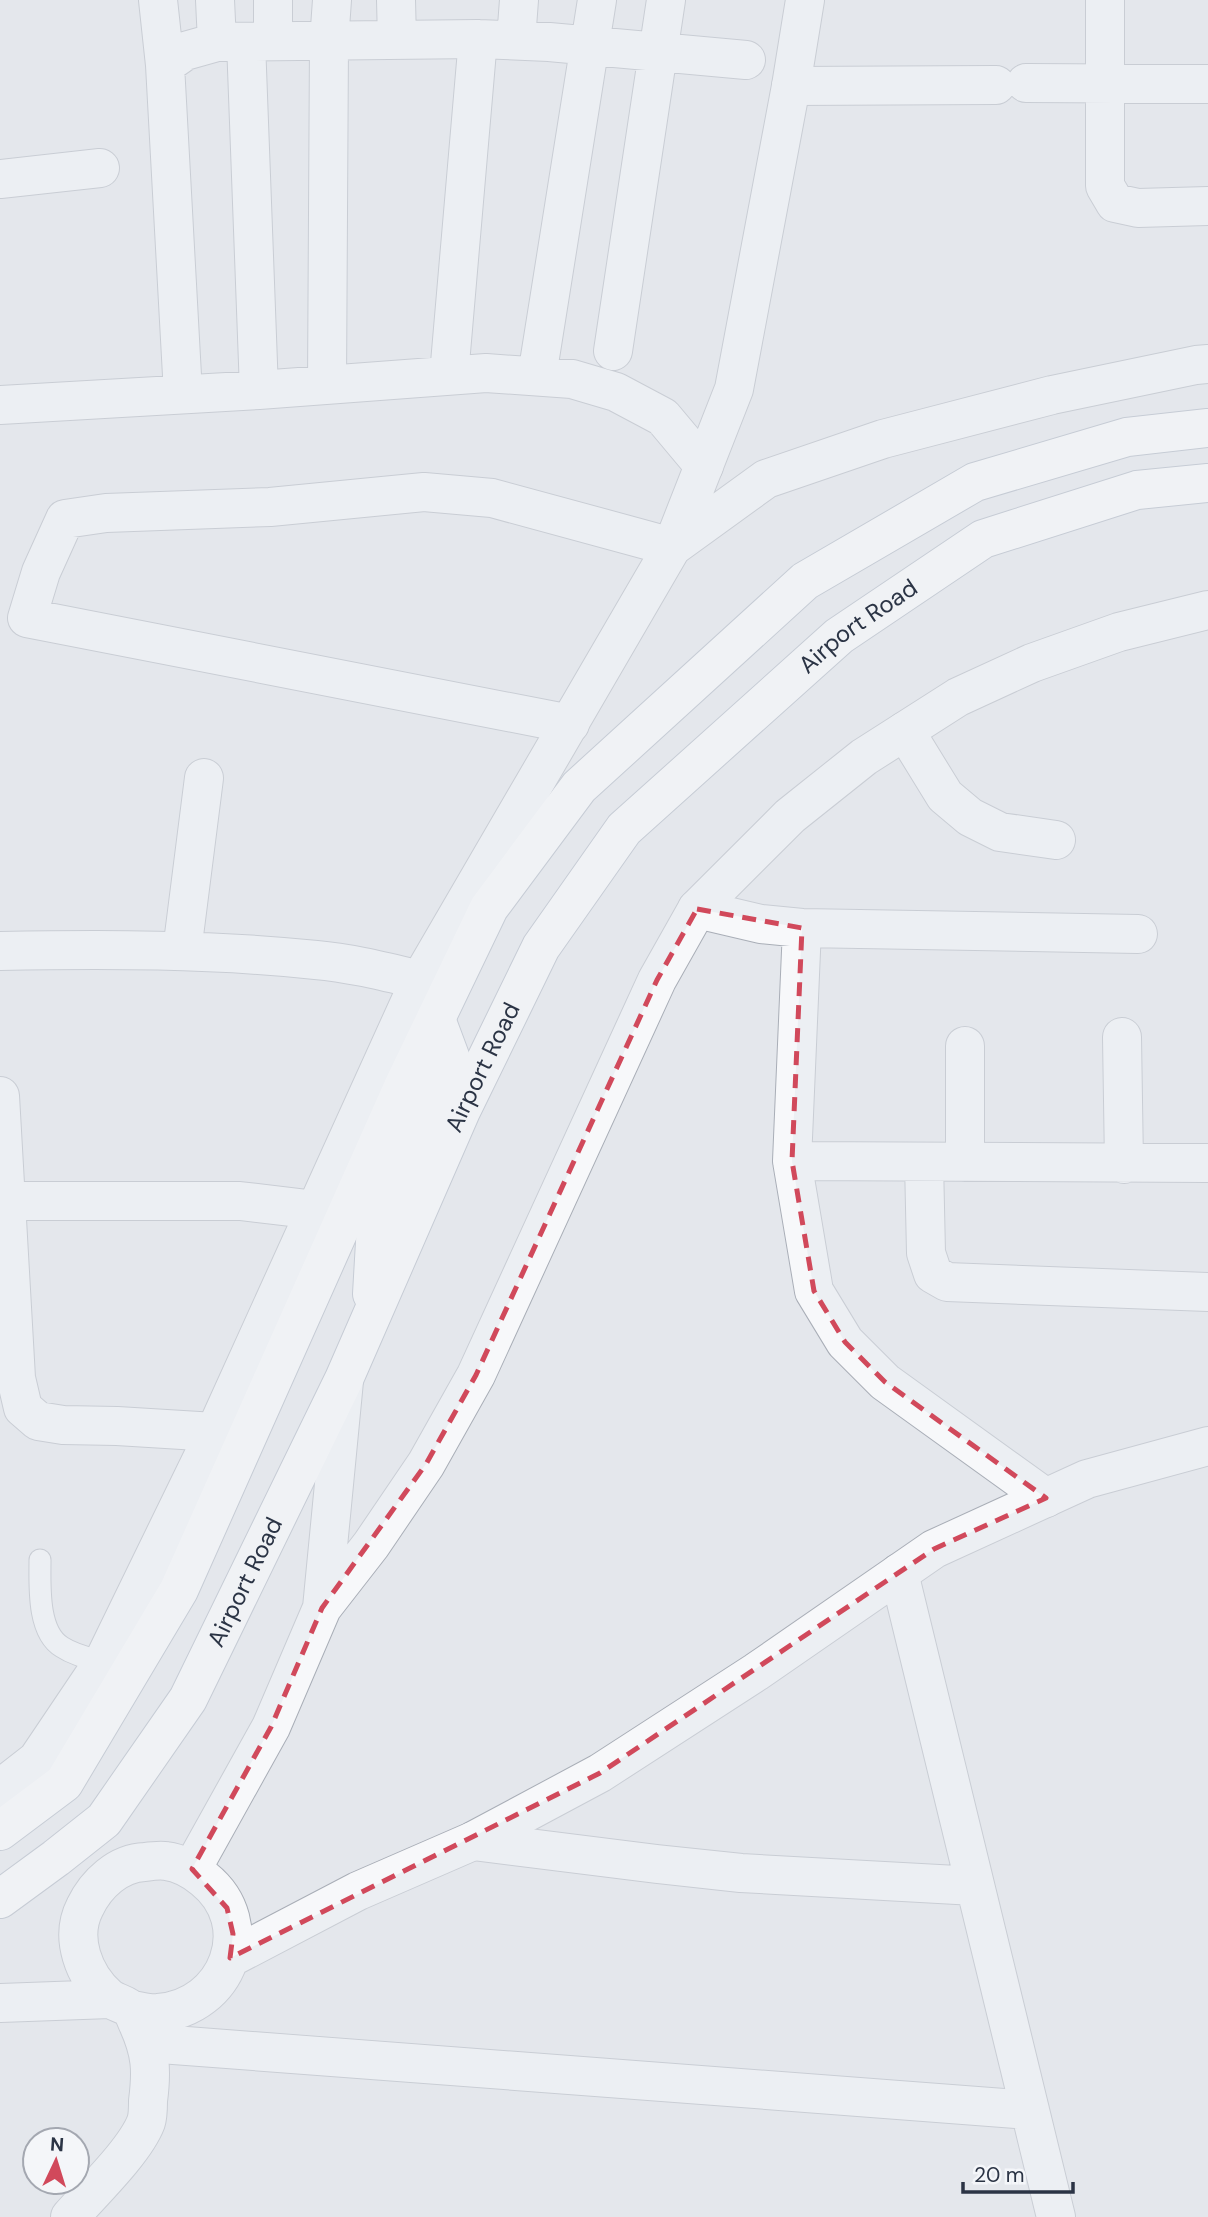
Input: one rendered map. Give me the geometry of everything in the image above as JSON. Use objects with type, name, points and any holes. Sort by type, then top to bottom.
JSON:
[{"type":"main road","points":[[0,1831],[64,1783],[179,1590],[404,1085],[489,908],[579,788],[806,581],[975,482],[1127,437],[1208,429]]},
{"type":"main road","name":"Airport Road","points":[[0,1899],[104,1820],[188,1699],[344,1379],[461,1111],[541,947],[624,829],[839,636],[983,539],[1137,489],[1208,483]]},
{"type":"main road","points":[[370,1318],[376,1225],[452,1062],[436,1019]]},
{"type":"street","points":[[158,0],[165,65],[183,394]]},
{"type":"street","points":[[215,0],[245,42],[260,390]]},
{"type":"street","points":[[245,42],[273,0]]},
{"type":"street","points":[[327,385],[329,41],[332,0]]},
{"type":"street","points":[[396,0],[397,40]]},
{"type":"street","points":[[516,40],[519,0]]},
{"type":"street","points":[[537,376],[597,0]]},
{"type":"street","points":[[613,351],[666,0]]},
{"type":"street","points":[[0,1789],[37,1760],[103,1662],[215,1432],[421,980],[672,547],[734,389],[775,68],[804,0]]},
{"type":"street","points":[[1105,0],[1105,186],[1115,202],[1138,208],[1208,206]]},
{"type":"street","points":[[165,65],[185,51],[245,42],[478,38],[658,51],[775,68],[1011,84],[1208,84]]},
{"type":"street","points":[[449,375],[478,38]]},
{"type":"street","points":[[0,179],[100,168]]},
{"type":"street","points":[[672,547],[766,480],[883,439],[1039,399],[1208,364]]},
{"type":"street","points":[[0,405],[260,390],[486,373],[572,379],[616,392],[663,417],[704,466]]},
{"type":"street","points":[[570,724],[27,618],[41,572],[65,519],[106,513],[270,507],[424,492],[492,498],[672,547]]},
{"type":"street","points":[[192,1869],[271,1727],[322,1608],[371,1545],[426,1464],[476,1375],[657,980],[697,909],[790,816],[864,757],[958,697],[1031,663],[1119,632],[1208,610]]},
{"type":"street","points":[[905,731],[945,796],[970,817],[1000,832],[1056,840]]},
{"type":"street","points":[[182,951],[204,778]]},
{"type":"street","points":[[697,909],[761,924],[802,928],[1138,934]]},
{"type":"street","points":[[802,928],[792,1161],[814,1291],[845,1342],[885,1382],[1046,1498]]},
{"type":"street","points":[[0,951],[182,951],[317,960],[421,980]]},
{"type":"street","points":[[1122,1037],[1124,1164]]},
{"type":"street","points":[[965,1046],[965,1162]]},
{"type":"street","points":[[0,1096],[16,1378],[23,1408],[38,1421],[64,1425],[215,1432]]},
{"type":"street","points":[[792,1161],[1208,1163]]},
{"type":"street","points":[[924,1162],[926,1253],[933,1273],[947,1282],[1208,1292]]},
{"type":"street","points":[[6,1201],[240,1201],[316,1210]]},
{"type":"street","points":[[322,1608],[344,1379]]},
{"type":"street","points":[[230,1958],[358,1891],[473,1841],[600,1773],[756,1672],[934,1549],[1087,1479],[1208,1446]]},
{"type":"street","points":[[899,1573],[1056,2217]]},
{"type":"street","points":[[473,1841],[729,1872],[975,1886]]},
{"type":"street","points":[[57,1858],[94,1889]]},
{"type":"street","points":[[70,2217],[126,2154],[146,2122],[152,2074],[130,2017],[93,1981],[82,1960],[78,1935],[83,1911],[94,1889],[114,1872],[139,1862],[166,1861],[192,1869],[213,1885],[227,1908],[233,1934],[230,1958],[220,1980],[202,1998],[181,2009],[130,2017]]},
{"type":"street","points":[[0,2003],[1030,2110]]},
{"type":"lane","points":[[40,1560],[42,1608],[52,1637],[59,1646],[103,1662]]},
{"type":"highlighted area","points":[[697,909],[802,928],[792,1161],[814,1291],[845,1342],[885,1382],[1046,1498],[934,1549],[600,1773],[230,1958],[233,1934],[227,1908],[192,1869],[271,1727],[322,1608],[426,1464],[476,1375],[657,980]]}]
